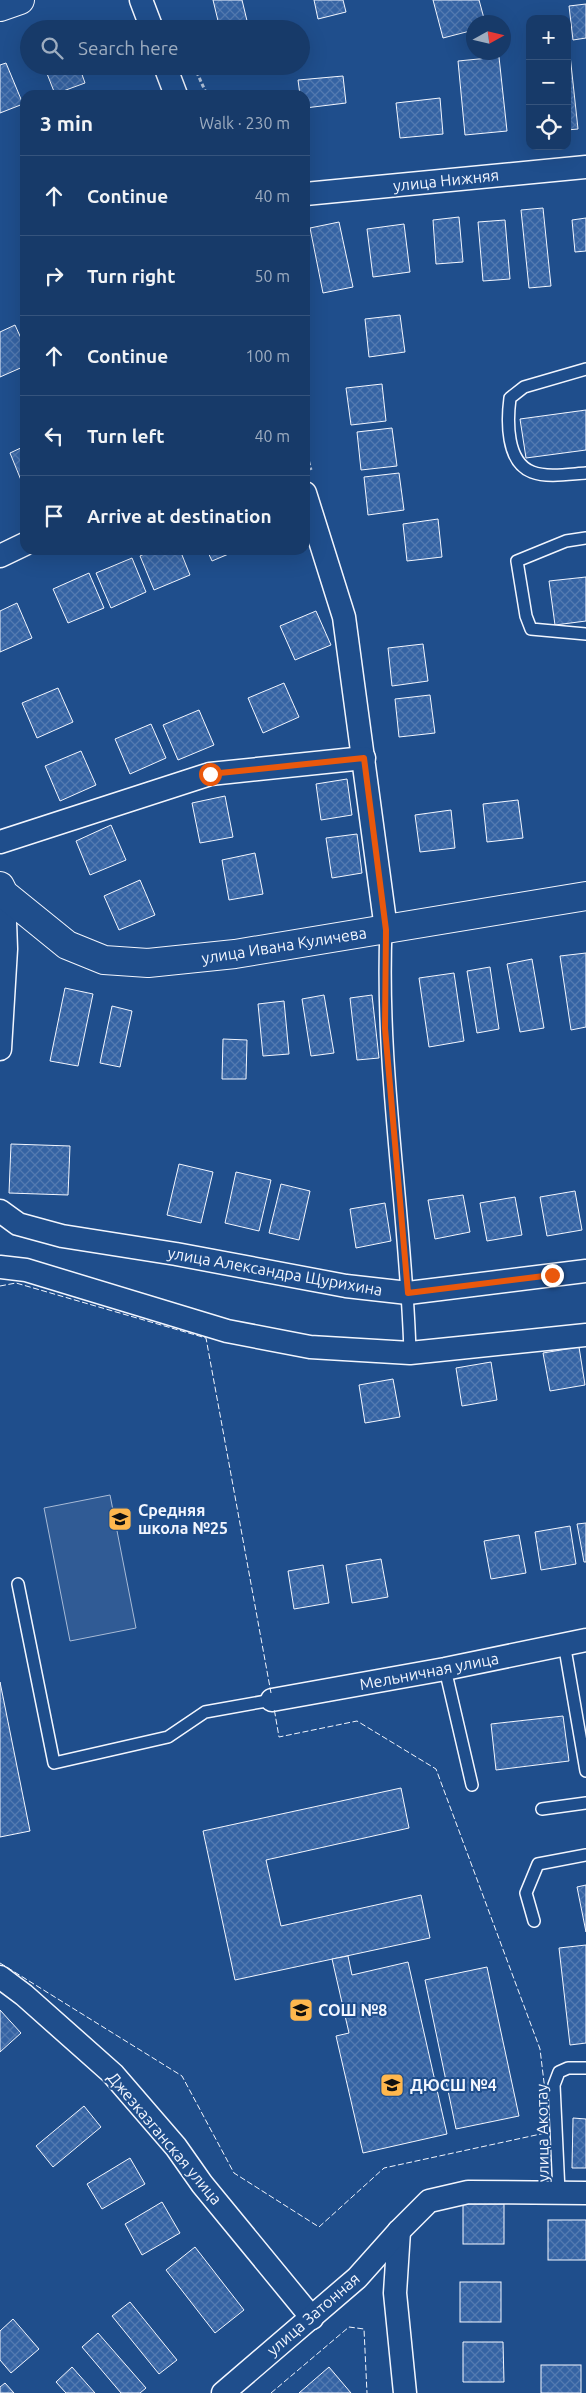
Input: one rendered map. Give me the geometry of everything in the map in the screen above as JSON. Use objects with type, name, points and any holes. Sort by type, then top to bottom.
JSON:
[{"type":"street","points":[[0,7],[20,0]]},
{"type":"street","points":[[141,0],[149,20]]},
{"type":"street","points":[[168,75],[174,90]]},
{"type":"street","name":"улица Нижняя","points":[[310,194],[586,167]]},
{"type":"street","points":[[310,509],[344,617],[386,930]]},
{"type":"street","points":[[0,556],[20,546]]},
{"type":"street","points":[[0,842],[210,774],[364,758]]},
{"type":"street","points":[[0,1049],[6,949],[1,892]]},
{"type":"street","name":"улица Ивана Куличева","points":[[1,892],[67,945],[104,960],[148,963],[184,960],[386,930],[586,896]]},
{"type":"street","name":"улица Александра Щурихина","points":[[0,1211],[18,1224],[62,1236],[176,1254],[346,1286],[408,1293],[586,1271]]},
{"type":"street","points":[[0,1267],[26,1270],[227,1330],[310,1347],[410,1353],[586,1335]]},
{"type":"street","name":"Мельничная улица","points":[[272,1700],[445,1669],[586,1640]]},
{"type":"street","name":"Джезказганская улица","points":[[0,1977],[24,1995],[114,2074],[176,2147],[202,2184],[312,2318]]},
{"type":"street","name":"улица Затонная","points":[[223,2393],[357,2278],[428,2201],[468,2192],[586,2193]]},
{"type":"street","points":[[399,2231],[395,2293],[405,2393]]},
{"type":"lane","points":[[586,369],[524,387],[510,398],[508,417],[514,456],[531,472],[550,475],[586,473]]},
{"type":"lane","points":[[586,538],[566,541],[517,561],[526,616],[531,629],[586,634]]},
{"type":"lane","points":[[386,930],[385,1028],[408,1293],[410,1353]]},
{"type":"lane","points":[[18,1584],[54,1763],[168,1738],[205,1712],[272,1700]]},
{"type":"lane","points":[[564,1643],[586,1771]]},
{"type":"lane","points":[[445,1669],[472,1785]]},
{"type":"lane","points":[[542,1809],[586,1803]]},
{"type":"lane","points":[[534,1921],[526,1893],[538,1864],[586,1855]]},
{"type":"lane","name":"улица Акотау","points":[[559,2192],[554,2085],[559,2072],[568,2068],[586,2068]]},
{"type":"path","points":[[198,75],[205,90]]},
{"type":"shaded area","points":[[110,1495],[136,1628],[70,1641],[44,1508]]},
{"type":"building","points":[[213,0],[242,0],[247,20],[218,20]]},
{"type":"building","points":[[314,0],[343,0],[346,12],[318,19]]},
{"type":"building","points":[[433,0],[479,0],[483,15],[466,15],[466,32],[443,38]]},
{"type":"building","points":[[586,4],[586,38],[573,40],[569,6]]},
{"type":"building","points":[[499,60],[507,131],[465,135],[458,61]]},
{"type":"building","points":[[6,63],[20,97],[20,105],[0,113],[0,65]]},
{"type":"building","points":[[571,64],[578,129],[571,130]]},
{"type":"building","points":[[48,75],[82,75],[85,83],[66,90],[53,90]]},
{"type":"building","points":[[343,76],[346,103],[310,107],[310,90],[299,90],[298,80]]},
{"type":"building","points":[[440,98],[443,134],[400,138],[396,103]]},
{"type":"building","points":[[543,208],[551,286],[529,288],[521,210]]},
{"type":"building","points":[[459,217],[463,262],[436,264],[433,220]]},
{"type":"building","points":[[586,218],[586,251],[575,252],[572,220]]},
{"type":"building","points":[[505,220],[510,279],[483,281],[478,222]]},
{"type":"building","points":[[339,222],[353,287],[323,293],[310,228]]},
{"type":"building","points":[[404,224],[410,272],[373,277],[367,229]]},
{"type":"building","points":[[400,315],[405,352],[369,357],[365,319]]},
{"type":"building","points":[[15,325],[20,336],[20,368],[0,377],[0,332]]},
{"type":"building","points":[[382,384],[386,421],[351,425],[346,388]]},
{"type":"building","points":[[586,410],[586,450],[526,458],[520,419]]},
{"type":"building","points":[[392,428],[397,466],[361,470],[357,432]]},
{"type":"building","points":[[20,448],[20,478],[10,453]]},
{"type":"building","points":[[399,473],[404,510],[368,515],[364,477]]},
{"type":"building","points":[[438,519],[442,557],[407,561],[403,524]]},
{"type":"building","points":[[182,555],[190,575],[154,590],[140,556]]},
{"type":"building","points":[[209,555],[226,555],[212,561]]},
{"type":"building","points":[[132,558],[146,592],[111,608],[96,573]]},
{"type":"building","points":[[89,573],[104,608],[68,623],[53,589]]},
{"type":"building","points":[[586,577],[586,621],[555,625],[549,581]]},
{"type":"building","points":[[17,603],[32,638],[0,652],[0,611]]},
{"type":"building","points":[[316,611],[331,645],[295,660],[280,626]]},
{"type":"building","points":[[423,644],[428,681],[392,686],[388,648]]},
{"type":"building","points":[[284,683],[299,717],[263,733],[248,698]]},
{"type":"building","points":[[58,688],[73,722],[37,738],[22,703]]},
{"type":"building","points":[[430,695],[435,733],[399,737],[395,699]]},
{"type":"building","points":[[199,710],[214,745],[178,760],[163,725]]},
{"type":"building","points":[[151,724],[166,758],[130,774],[115,739]]},
{"type":"building","points":[[81,751],[96,785],[60,801],[45,766]]},
{"type":"building","points":[[347,779],[352,815],[321,820],[316,784]]},
{"type":"building","points":[[225,796],[233,837],[200,843],[192,803]]},
{"type":"building","points":[[518,800],[523,838],[487,842],[483,804]]},
{"type":"building","points":[[451,810],[455,848],[420,852],[415,815]]},
{"type":"building","points":[[111,825],[126,860],[90,875],[76,841]]},
{"type":"building","points":[[357,834],[362,873],[332,878],[326,838]]},
{"type":"building","points":[[255,853],[263,894],[229,900],[222,860]]},
{"type":"building","points":[[140,880],[155,915],[119,930],[104,896]]},
{"type":"building","points":[[586,953],[586,1027],[571,1030],[560,956]]},
{"type":"building","points":[[532,959],[544,1028],[520,1032],[507,964]]},
{"type":"building","points":[[490,967],[499,1029],[477,1033],[467,971]]},
{"type":"building","points":[[454,973],[464,1041],[429,1047],[419,978]]},
{"type":"building","points":[[65,988],[93,994],[78,1066],[50,1061]]},
{"type":"building","points":[[324,995],[334,1053],[311,1056],[302,999]]},
{"type":"building","points":[[372,995],[379,1058],[357,1060],[350,998]]},
{"type":"building","points":[[284,1001],[289,1054],[263,1056],[258,1004]]},
{"type":"building","points":[[112,1006],[132,1011],[120,1067],[100,1063]]},
{"type":"building","points":[[223,1039],[247,1040],[246,1079],[222,1079]]},
{"type":"building","points":[[11,1144],[70,1146],[68,1195],[9,1193]]},
{"type":"building","points":[[179,1164],[213,1172],[201,1223],[167,1215]]},
{"type":"building","points":[[236,1172],[271,1180],[259,1231],[225,1223]]},
{"type":"building","points":[[281,1184],[310,1191],[299,1240],[269,1233]]},
{"type":"building","points":[[575,1191],[582,1230],[547,1236],[540,1197]]},
{"type":"building","points":[[463,1195],[470,1232],[435,1239],[428,1200]]},
{"type":"building","points":[[515,1197],[522,1235],[487,1241],[480,1203]]},
{"type":"building","points":[[385,1203],[391,1241],[356,1248],[350,1209]]},
{"type":"building","points":[[579,1347],[585,1385],[550,1391],[543,1353]]},
{"type":"building","points":[[491,1362],[497,1400],[462,1406],[456,1368]]},
{"type":"building","points":[[393,1379],[400,1417],[365,1423],[359,1385]]},
{"type":"building","points":[[586,1523],[586,1562],[584,1562],[577,1524]]},
{"type":"building","points":[[570,1526],[576,1564],[541,1570],[535,1532]]},
{"type":"building","points":[[519,1535],[526,1573],[491,1579],[484,1541]]},
{"type":"building","points":[[381,1559],[388,1597],[352,1603],[346,1565]]},
{"type":"building","points":[[323,1565],[329,1603],[294,1609],[288,1571]]},
{"type":"building","points":[[0,1682],[30,1831],[0,1837]]},
{"type":"building","points":[[563,1716],[569,1761],[496,1770],[491,1724]]},
{"type":"building","points":[[401,1788],[409,1828],[266,1860],[281,1926],[421,1895],[430,1938],[235,1980],[203,1831]]},
{"type":"building","points":[[586,1885],[586,1932],[577,1887]]},
{"type":"building","points":[[586,1945],[586,2043],[570,2045],[559,1948]]},
{"type":"building","name":"ДЮСШ №4","points":[[348,1956],[352,1975],[408,1962],[447,2134],[363,2153],[336,2036],[349,2033],[332,1959]]},
{"type":"building","points":[[487,1967],[519,2116],[456,2129],[425,1980]]},
{"type":"building","points":[[0,2010],[21,2033],[0,2052]]},
{"type":"building","points":[[84,2106],[101,2127],[53,2167],[36,2146]]},
{"type":"building","points":[[573,2118],[586,2119],[586,2168],[572,2168]]},
{"type":"building","points":[[130,2158],[145,2184],[102,2209],[87,2184]]},
{"type":"building","points":[[162,2202],[180,2233],[142,2255],[125,2224]]},
{"type":"building","points":[[463,2204],[504,2204],[504,2244],[463,2244]]},
{"type":"building","points":[[548,2220],[586,2220],[586,2260],[548,2260]]},
{"type":"building","points":[[195,2247],[244,2310],[215,2333],[166,2270]]},
{"type":"building","points":[[460,2282],[501,2282],[501,2322],[460,2322]]},
{"type":"building","points":[[130,2302],[177,2360],[159,2374],[112,2316]]},
{"type":"building","points":[[13,2319],[39,2349],[11,2373],[0,2360],[0,2331]]},
{"type":"building","points":[[98,2333],[146,2388],[140,2393],[121,2393],[82,2347]]},
{"type":"building","points":[[463,2342],[503,2342],[504,2382],[463,2382]]},
{"type":"building","points":[[541,2365],[581,2365],[581,2393],[541,2393]]},
{"type":"building","points":[[72,2367],[95,2393],[66,2393],[56,2382]]},
{"type":"building","points":[[329,2367],[351,2393],[299,2393]]},
{"type":"building","points":[[5,2383],[14,2393],[0,2393],[0,2387]]},
{"type":"fence","points":[[0,1286],[16,1283],[206,1338],[271,1693]]},
{"type":"fence","points":[[0,1963],[182,2076],[234,2173],[319,2227],[384,2168],[550,2132],[540,2049],[436,1769],[357,1721],[279,1737],[274,1708]]},
{"type":"fence","points":[[271,2393],[349,2327],[364,2329],[367,2393]]},
{"type":"place","name":"Средняя школа №25","points":[[120,1519]]},
{"type":"place","name":"СОШ №8","points":[[301,2010]]},
{"type":"place","name":"ДЮСШ №4","points":[[392,2085]]},
{"type":"route","points":[[210,774],[364,758],[386,930],[384,978],[385,1028],[408,1293],[552,1275]]}]
